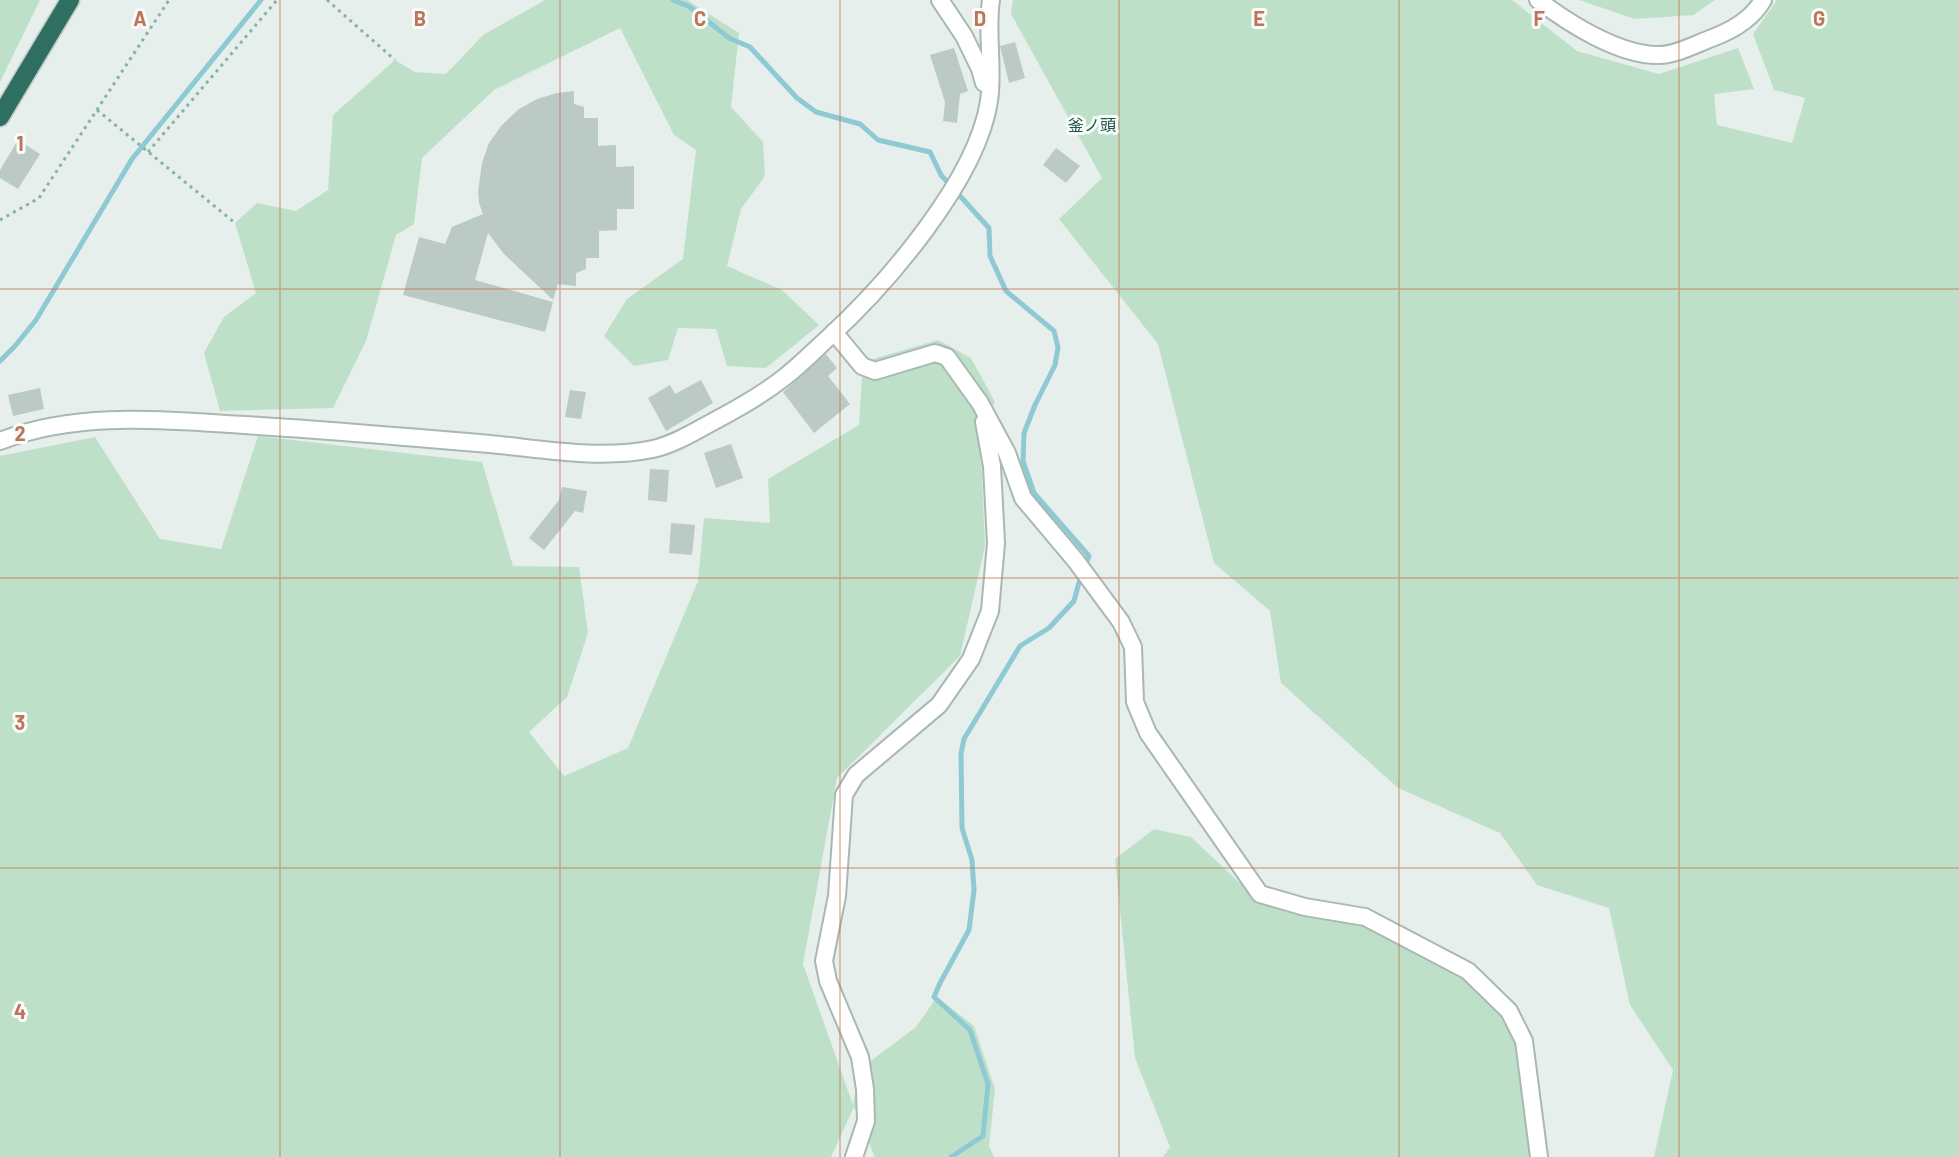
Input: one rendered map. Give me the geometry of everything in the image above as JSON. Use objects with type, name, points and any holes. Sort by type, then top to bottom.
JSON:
[{"type":"highway","points":[[0,117],[70,0]]},
{"type":"street","points":[[940,0],[964,36],[980,69],[989,100]]},
{"type":"street","points":[[0,441],[56,426],[105,420],[166,420],[348,431],[568,452],[623,453],[657,448],[695,432],[747,404],[786,376],[862,306],[920,237],[966,167],[980,134],[989,100],[991,0]]},
{"type":"street","points":[[1538,0],[1588,32],[1626,50],[1660,55],[1730,31],[1758,8],[1763,0]]},
{"type":"street","points":[[834,332],[862,366],[875,371],[935,353],[947,357],[980,403],[1007,453],[1023,498],[1076,561],[1121,622],[1133,647],[1135,702],[1148,734],[1260,894],[1305,907],[1365,917],[1468,971],[1509,1011],[1524,1041],[1539,1157]]},
{"type":"street","points":[[854,1157],[866,1121],[860,1057],[828,981],[824,961],[837,896],[844,795],[856,775],[939,705],[971,658],[990,611],[996,543],[992,466],[980,403]]},
{"type":"path","points":[[0,220],[39,198],[168,0]]},
{"type":"path","points":[[148,152],[277,0]]},
{"type":"path","points":[[327,0],[395,60]]},
{"type":"path","points":[[97,110],[235,223]]},
{"type":"green space","points":[[0,0],[40,0],[0,82]]},
{"type":"green space","points":[[545,0],[687,0],[739,33],[731,107],[763,142],[765,176],[741,209],[727,266],[782,290],[819,325],[766,368],[727,366],[716,329],[678,328],[668,360],[634,366],[604,336],[627,299],[683,259],[696,150],[674,135],[620,28],[494,90],[422,158],[414,224],[396,235],[366,341],[333,408],[220,411],[204,353],[224,317],[256,293],[235,223],[257,203],[296,211],[328,190],[333,115],[395,60],[415,72],[446,74],[483,35]]},
{"type":"green space","points":[[1013,0],[1512,0],[1577,51],[1659,74],[1738,48],[1754,89],[1714,94],[1717,125],[1792,143],[1805,98],[1774,90],[1753,34],[1777,0],[1959,0],[1959,1157],[1654,1157],[1673,1070],[1630,1005],[1609,908],[1537,885],[1500,833],[1398,788],[1281,683],[1270,611],[1214,563],[1158,344],[1059,219],[1102,178],[1011,14]]},
{"type":"green space","points":[[1579,0],[1715,0],[1693,15],[1635,19]]},
{"type":"green space","points":[[938,340],[971,358],[995,402],[980,427],[985,546],[960,656],[837,778],[803,964],[853,1105],[860,1069],[916,1027],[937,997],[974,1026],[995,1089],[989,1146],[994,1157],[875,1157],[854,1107],[831,1157],[0,1157],[0,456],[95,437],[160,539],[221,549],[258,436],[482,462],[513,566],[579,567],[588,633],[567,697],[529,732],[564,776],[628,748],[698,581],[704,518],[770,523],[768,479],[859,425],[863,362]]},
{"type":"green space","points":[[1154,829],[1191,837],[1262,904],[1360,922],[1465,977],[1507,1015],[1527,1085],[1535,1157],[1163,1157],[1170,1147],[1135,1058],[1115,859]]},
{"type":"building","points":[[1015,42],[1025,78],[1009,83],[1000,46]]},
{"type":"building","points":[[954,48],[968,91],[960,94],[957,123],[943,121],[945,102],[930,55]]},
{"type":"building","points":[[574,91],[574,104],[584,107],[584,118],[598,118],[598,146],[616,145],[616,167],[634,166],[634,209],[617,209],[617,230],[599,231],[599,258],[586,258],[586,269],[576,273],[576,286],[558,284],[553,300],[504,254],[488,233],[475,280],[553,302],[545,332],[403,295],[419,237],[445,244],[452,227],[483,214],[478,191],[482,163],[489,143],[502,125],[519,109],[537,99]]},
{"type":"building","points":[[18,140],[40,154],[18,189],[0,178],[0,170]]},
{"type":"building","points":[[1056,148],[1080,166],[1066,183],[1043,165]]},
{"type":"building","points":[[826,354],[837,368],[828,376],[850,404],[814,433],[783,392]]},
{"type":"building","points":[[701,380],[713,403],[666,431],[648,398],[670,385],[675,394]]},
{"type":"building","points":[[40,388],[44,409],[13,416],[8,395]]},
{"type":"building","points":[[570,390],[586,392],[581,419],[565,417]]},
{"type":"building","points":[[731,444],[743,478],[716,488],[704,453]]},
{"type":"building","points":[[650,469],[669,470],[667,502],[648,500]]},
{"type":"building","points":[[562,487],[587,491],[583,513],[575,511],[544,550],[529,538],[559,500]]},
{"type":"building","points":[[671,523],[695,525],[692,555],[669,553]]},
{"type":"waterway","points":[[0,361],[36,320],[132,159],[261,0]]},
{"type":"waterway","points":[[673,0],[690,7],[729,38],[750,47],[797,98],[816,112],[860,124],[878,140],[930,152],[941,175],[989,228],[990,256],[1006,291],[1054,331],[1058,347],[1055,365],[1024,433],[1023,461],[1034,493],[1089,556],[1085,566]]},
{"type":"waterway","points":[[951,1157],[983,1136],[988,1084],[970,1030],[934,997],[969,930],[974,890],[972,860],[962,828],[961,754],[964,739],[1020,646],[1049,628],[1074,601],[1081,575]]},
{"type":"district","name":"釜ノ頭","points":[[1092,124]]}]
